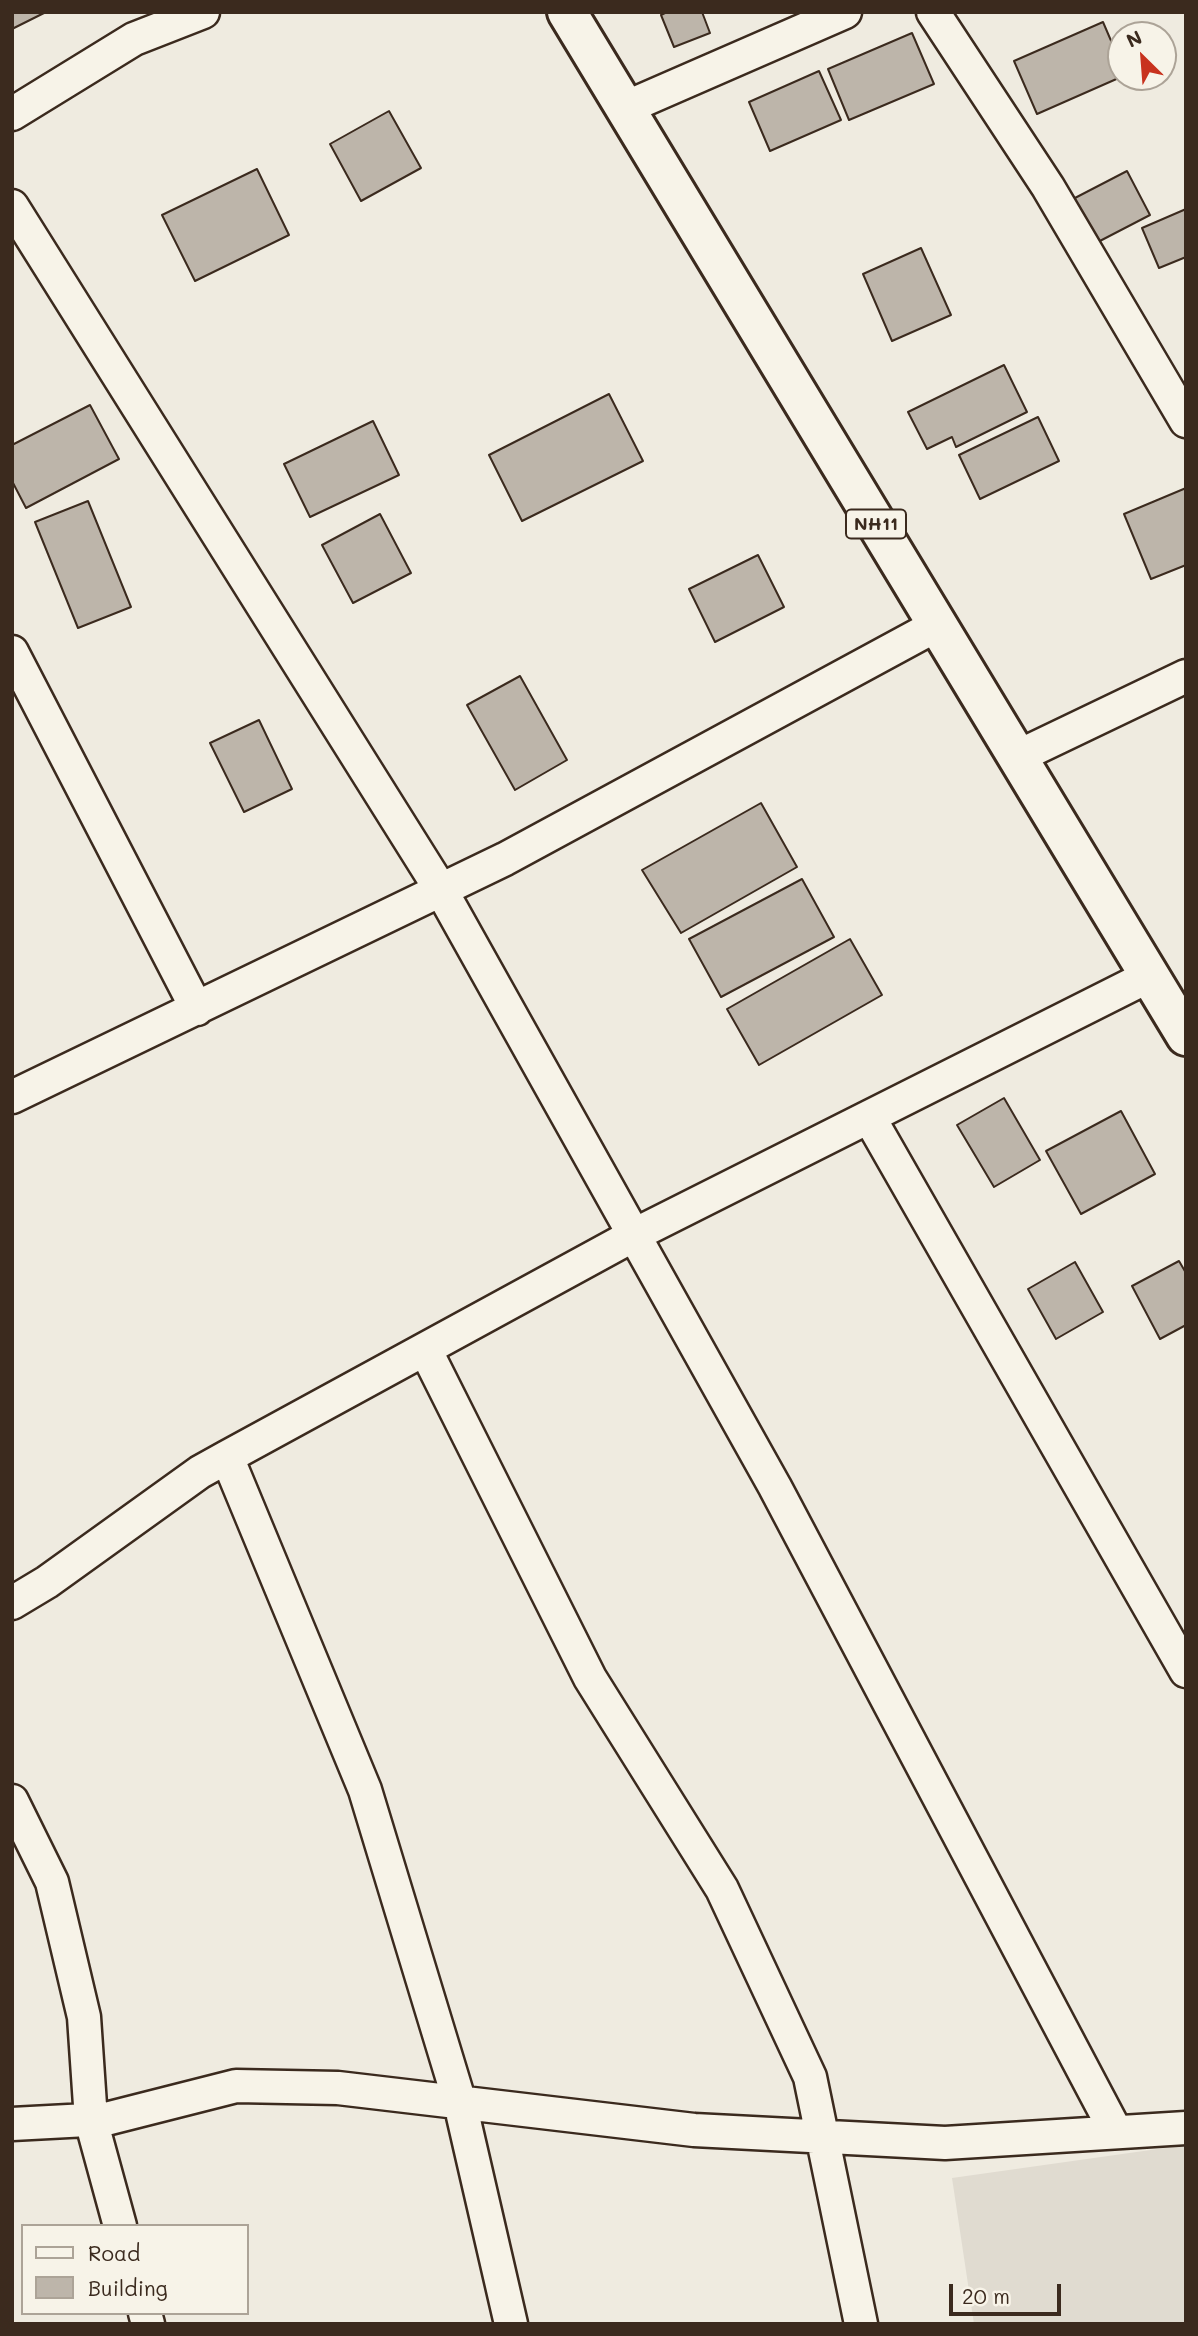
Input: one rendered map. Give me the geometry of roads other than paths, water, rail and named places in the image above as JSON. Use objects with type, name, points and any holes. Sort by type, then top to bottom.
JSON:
[{"type":"highway","name":"NH11","points":[[567,12],[1186,1037]]},
{"type":"street","points":[[12,114],[134,39],[203,12]]},
{"type":"street","points":[[625,108],[845,12]]},
{"type":"street","points":[[933,12],[1048,187],[1186,421]]},
{"type":"street","points":[[12,206],[441,890],[775,1487],[1116,2132]]},
{"type":"street","points":[[12,1097],[505,859],[937,625]]},
{"type":"street","points":[[12,652],[197,1009]]},
{"type":"street","points":[[1017,757],[1186,676]]},
{"type":"street","points":[[12,1603],[200,1472],[227,1457],[634,1235],[1149,976]]},
{"type":"street","points":[[869,1117],[1186,1671]]},
{"type":"street","points":[[425,1349],[590,1678],[722,1889],[810,2077],[861,2324]]},
{"type":"street","points":[[227,1457],[365,1790],[460,2102],[511,2324]]},
{"type":"street","points":[[12,1801],[52,1882],[84,2017],[91,2120],[119,2224]]},
{"type":"street","points":[[12,2124],[106,2119],[236,2086],[338,2088],[694,2130],[945,2143],[1186,2128]]}]
